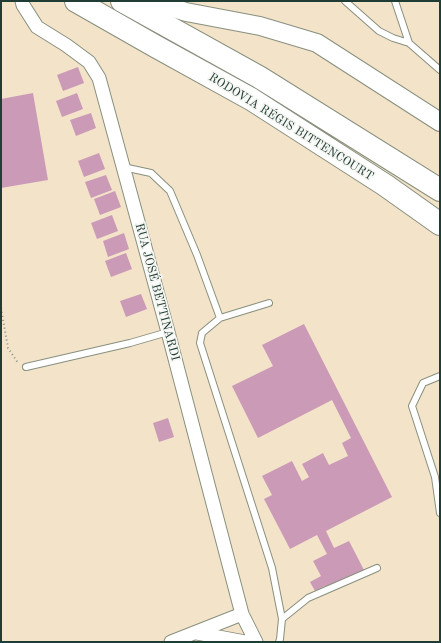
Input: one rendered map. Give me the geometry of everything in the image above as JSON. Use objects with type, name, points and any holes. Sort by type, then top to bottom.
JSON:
[{"type":"highway","name":"RODOVIA RÉGIS BITTENCOURT","points":[[76,1],[251,99],[385,185],[440,224]]},
{"type":"highway","name":"RODOVIA RÉGIS BITTENCOURT","points":[[122,1],[259,76],[440,190]]},
{"type":"main road","points":[[151,1],[186,12],[260,26],[317,43],[437,118]]},
{"type":"street","name":"RUA JOSÉ BETTINARDI","points":[[22,1],[23,5],[37,26],[89,62],[99,78],[124,167],[242,614],[256,642]]},
{"type":"street","points":[[171,642],[242,614]]},
{"type":"street","points":[[197,633],[245,642]]},
{"type":"lane","points":[[345,1],[379,31],[409,43],[440,70]]},
{"type":"lane","points":[[395,1],[409,43]]},
{"type":"lane","points":[[124,167],[151,173],[170,191],[197,255],[220,318]]},
{"type":"lane","points":[[269,303],[220,318],[202,333],[200,343],[272,568],[282,619],[279,642]]},
{"type":"lane","points":[[26,367],[130,343],[168,332]]},
{"type":"lane","points":[[440,376],[423,382],[412,406],[435,477],[440,513]]},
{"type":"lane","points":[[282,619],[308,598],[377,568]]},
{"type":"path","points":[[1,308],[8,348],[17,362],[26,367]]},
{"type":"building","points":[[78,67],[84,83],[63,91],[57,75]]},
{"type":"building","points":[[33,93],[48,180],[1,188],[1,99]]},
{"type":"building","points":[[77,93],[83,109],[62,117],[56,101]]},
{"type":"building","points":[[91,113],[96,128],[76,136],[70,120]]},
{"type":"building","points":[[99,153],[105,169],[84,177],[78,161]]},
{"type":"building","points":[[106,175],[112,190],[91,198],[85,182]]},
{"type":"building","points":[[115,191],[121,207],[100,215],[94,199]]},
{"type":"building","points":[[112,215],[118,231],[97,239],[91,223]]},
{"type":"building","points":[[124,233],[129,249],[108,257],[103,241]]},
{"type":"building","points":[[126,253],[132,269],[111,277],[105,261]]},
{"type":"building","points":[[141,294],[147,309],[126,317],[120,301]]},
{"type":"building","points":[[304,324],[392,497],[326,531],[334,548],[349,541],[364,570],[326,589],[325,586],[315,591],[310,582],[321,576],[313,561],[327,554],[317,535],[290,549],[264,499],[272,495],[262,476],[292,461],[302,481],[309,477],[302,464],[323,453],[329,465],[348,456],[342,443],[351,438],[332,400],[258,438],[232,386],[273,366],[262,345]]},
{"type":"building","points":[[168,418],[174,437],[159,442],[153,423]]}]
